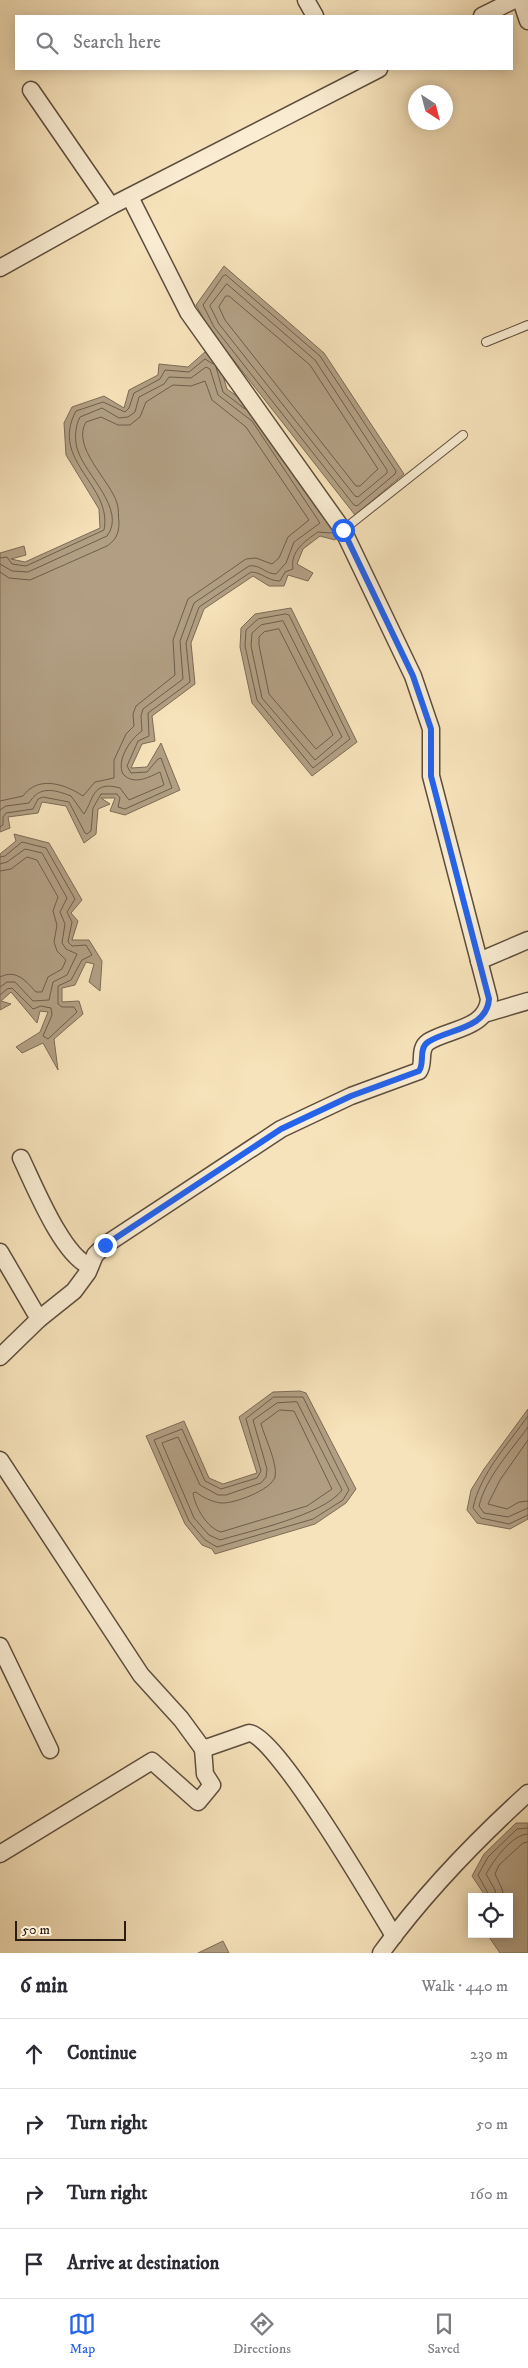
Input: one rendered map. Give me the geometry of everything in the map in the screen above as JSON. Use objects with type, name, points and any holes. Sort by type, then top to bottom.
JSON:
[{"type":"street","points":[[306,0],[314,15]]},
{"type":"street","points":[[484,15],[514,0]]},
{"type":"street","points":[[521,0],[528,21]]},
{"type":"street","points":[[0,268],[348,76],[375,70]]},
{"type":"street","points":[[31,90],[111,206]]},
{"type":"street","points":[[0,1357],[39,1319],[74,1291],[95,1255],[105,1245],[281,1129],[351,1096],[419,1071],[423,1050],[428,1043],[473,1023],[484,1014],[488,1007],[489,999],[431,776],[431,729],[413,676],[343,530],[188,312],[130,197]]},
{"type":"street","points":[[479,961],[528,940]]},
{"type":"street","points":[[484,1014],[528,1000]]},
{"type":"street","points":[[20,1158],[62,1240],[79,1261],[90,1266]]},
{"type":"street","points":[[0,1252],[39,1319]]},
{"type":"street","points":[[0,1460],[140,1675],[180,1719],[203,1749],[205,1774],[212,1785],[198,1802],[152,1761],[0,1854]]},
{"type":"street","points":[[0,1646],[50,1750]]},
{"type":"street","points":[[203,1749],[249,1733],[257,1735],[313,1806],[394,1936]]},
{"type":"street","points":[[381,1953],[461,1856],[528,1793]]},
{"type":"lane","points":[[486,342],[528,325]]},
{"type":"lane","points":[[343,530],[463,435]]},
{"type":"water","points":[[224,266],[324,353],[404,474],[355,515],[210,330],[196,305]]},
{"type":"water","points":[[205,352],[219,362],[227,389],[260,413],[339,530],[335,540],[320,536],[303,549],[297,564],[313,573],[308,581],[288,575],[284,586],[269,586],[253,576],[204,609],[191,643],[195,684],[152,716],[155,741],[142,744],[131,768],[147,767],[161,743],[180,790],[125,815],[110,811],[115,798],[101,798],[110,804],[98,809],[96,834],[84,843],[66,806],[42,802],[38,813],[8,817],[10,828],[0,832],[0,553],[24,546],[26,555],[11,559],[25,562],[100,528],[99,509],[66,455],[64,423],[72,407],[104,396],[124,408],[129,390],[158,375],[159,364],[188,367]]},
{"type":"water","points":[[291,608],[357,742],[312,776],[252,703],[240,647],[241,628],[255,614]]},
{"type":"water","points":[[14,834],[49,843],[82,900],[71,913],[78,921],[72,940],[89,940],[102,961],[100,991],[89,982],[94,964],[86,962],[75,985],[62,988],[62,1002],[79,1001],[83,1014],[54,1039],[58,1070],[43,1043],[22,1053],[16,1047],[40,1032],[48,1012],[40,1011],[37,1023],[11,992],[1,1001],[11,1004],[0,1010],[0,854],[16,841]]},
{"type":"water","points":[[300,1391],[306,1393],[356,1489],[346,1503],[315,1524],[215,1554],[212,1549],[202,1545],[185,1524],[146,1436],[184,1421],[209,1478],[223,1484],[257,1473],[239,1417],[273,1392]]},
{"type":"water","points":[[528,1409],[528,1519],[510,1529],[477,1523],[467,1510],[471,1490]]},
{"type":"water","points":[[516,1823],[528,1823],[528,1953],[500,1953],[490,1938],[513,1938],[513,1893],[483,1893],[472,1876],[484,1854]]},
{"type":"water","points":[[223,1941],[229,1953],[198,1953]]},
{"type":"route","points":[[105,1245],[281,1129],[351,1096],[419,1071],[423,1050],[428,1043],[473,1023],[481,1018],[488,1007],[489,999],[431,776],[431,729],[413,676],[343,530]]}]
